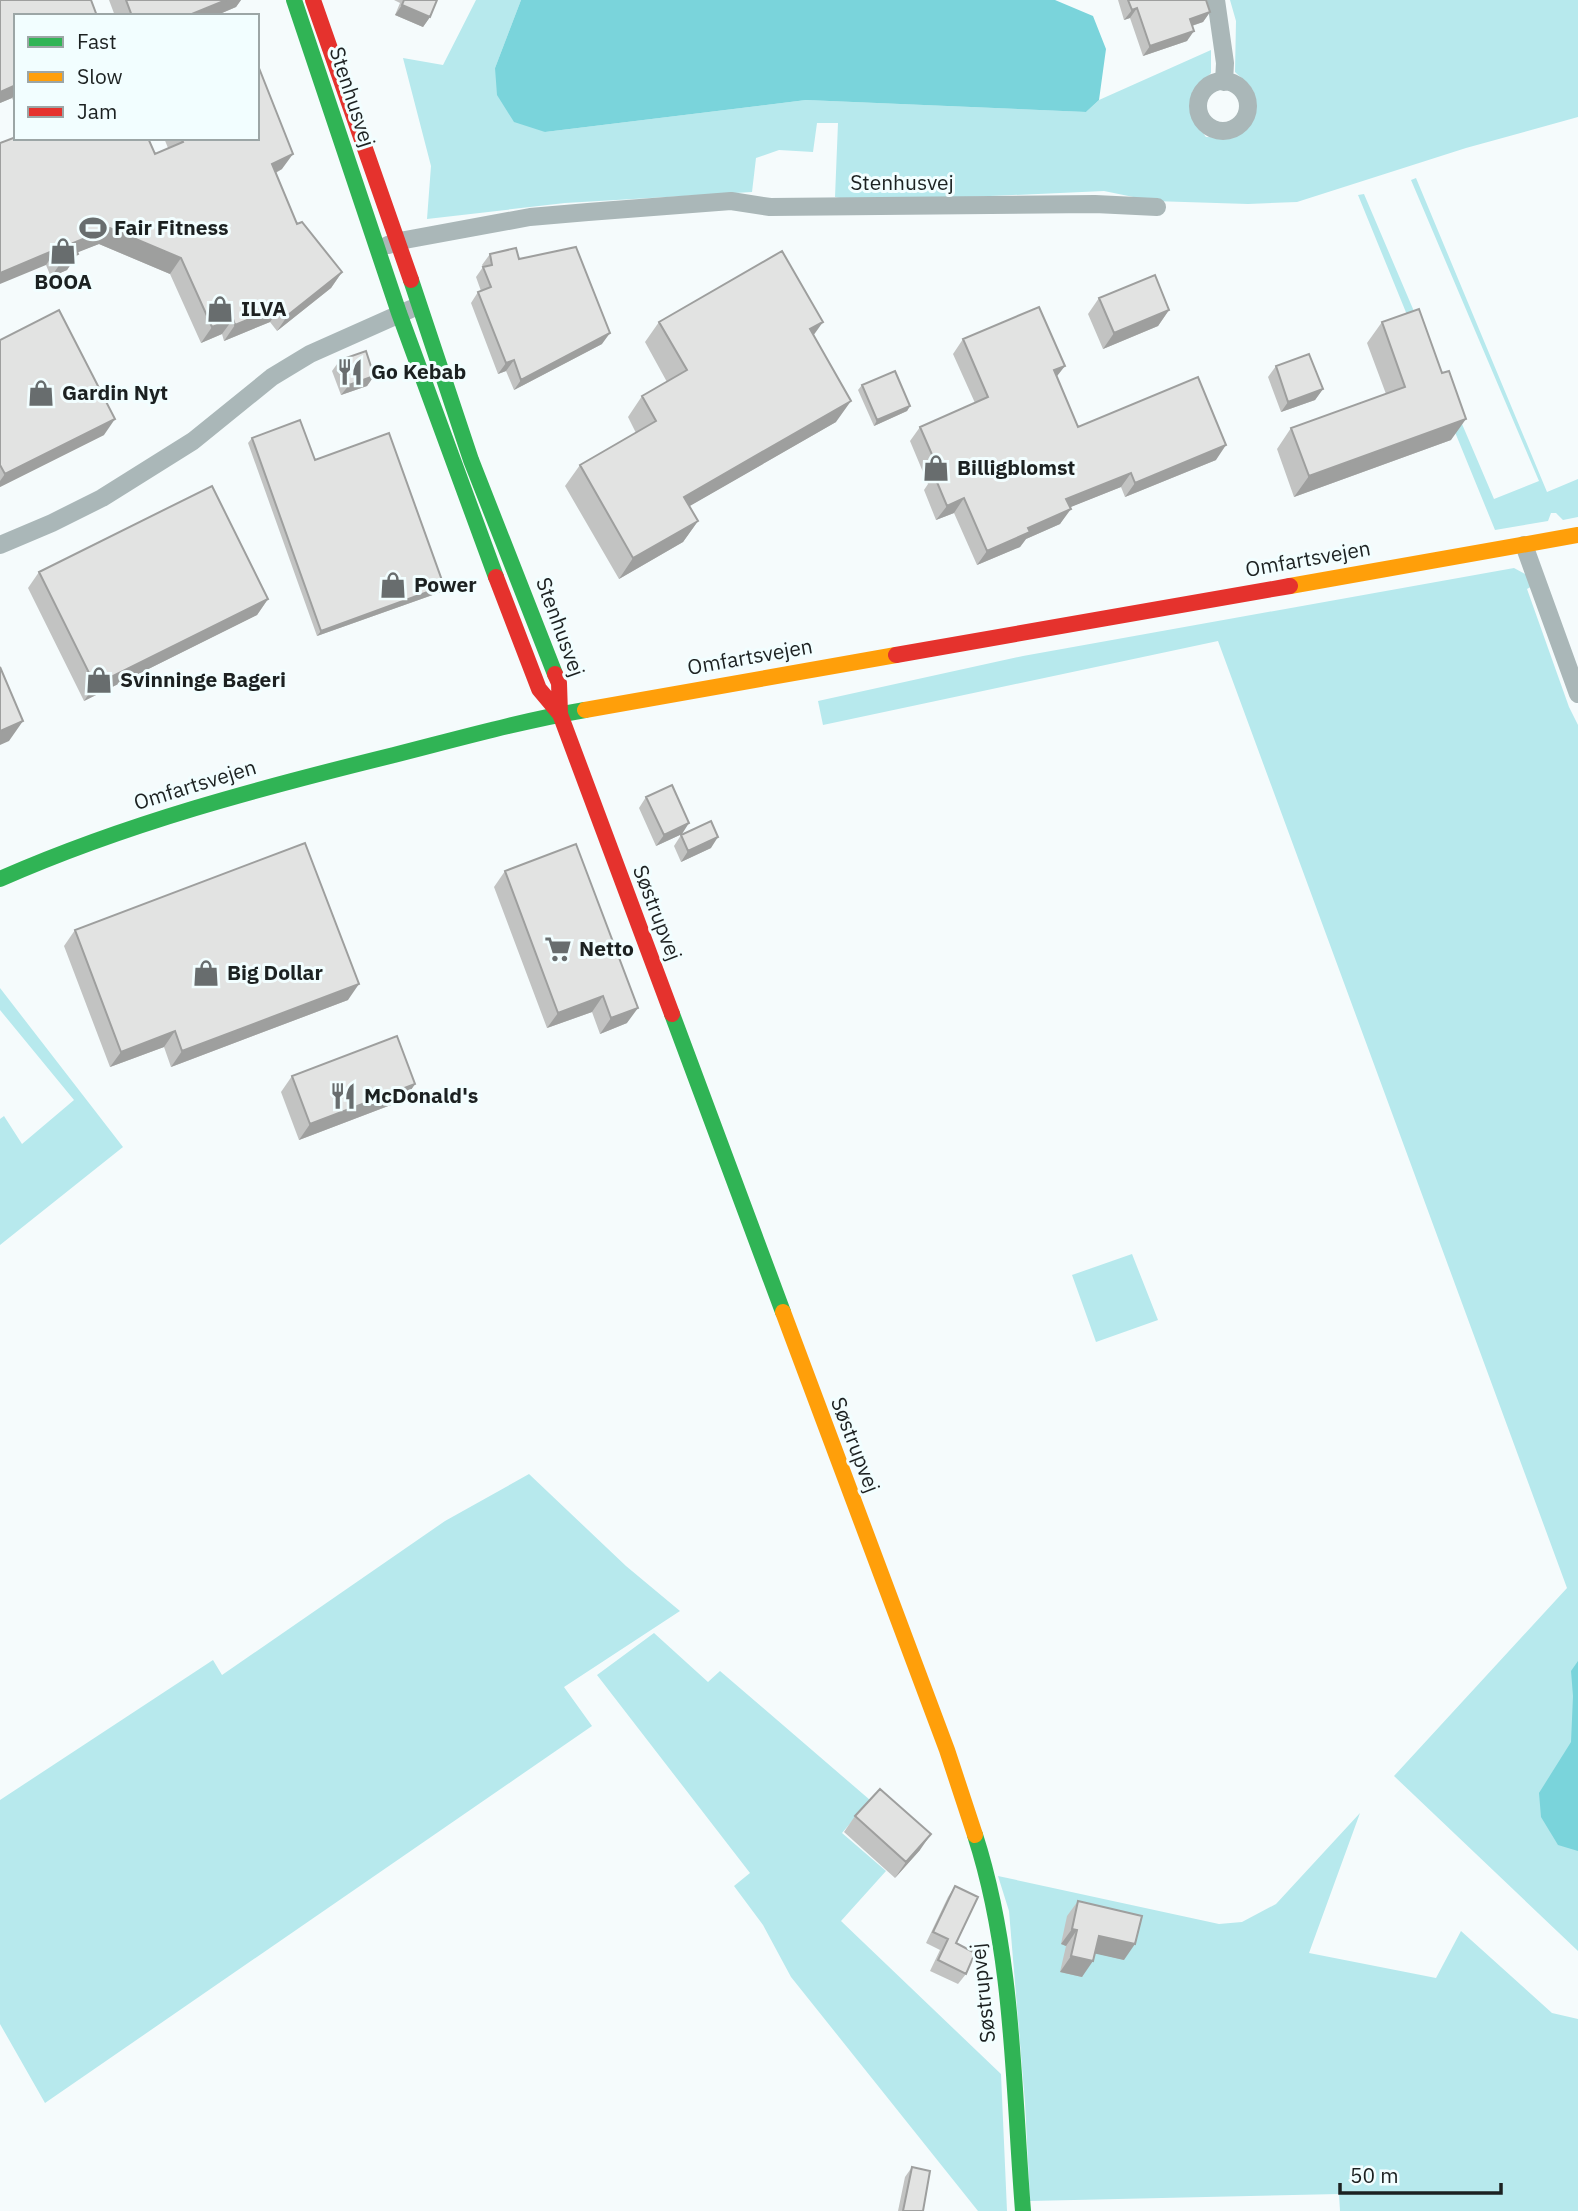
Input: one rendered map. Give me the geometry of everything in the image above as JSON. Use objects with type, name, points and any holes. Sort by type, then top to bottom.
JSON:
[{"type":"street","name":"Stenhusvej","points":[[294,0],[399,313],[462,490],[539,689],[561,714]]},
{"type":"street","name":"Stenhusvej","points":[[313,0],[471,460],[559,683],[561,714]]},
{"type":"street","points":[[1216,0],[1225,62],[1224,82]]},
{"type":"street","name":"Stenhusvej","points":[[378,248],[530,217],[731,201],[771,207],[1095,204],[1157,206]]},
{"type":"street","points":[[0,545],[102,498],[193,441],[272,377],[310,354],[419,306]]},
{"type":"street","name":"Omfartsvejen","points":[[0,879],[61,852],[183,810],[278,783],[561,714],[1578,535]]},
{"type":"street","points":[[1524,545],[1578,694]]},
{"type":"street","name":"Søstrupvej","points":[[561,714],[947,1750],[985,1867],[1004,1964],[1023,2211]]},
{"type":"shaded area","points":[[476,0],[521,0],[495,68],[545,132],[806,100],[1086,112],[1099,100],[1211,50],[1211,73],[1192,92],[1192,119],[1206,137],[1233,138],[1249,122],[1256,103],[1251,87],[1235,72],[1236,21],[1230,0],[1578,0],[1578,117],[1466,148],[1297,202],[1248,204],[1153,201],[1104,191],[857,202],[835,197],[838,123],[817,123],[813,152],[779,150],[756,158],[752,192],[565,203],[427,219],[431,166],[403,58],[443,65]]},
{"type":"shaded area","points":[[521,0],[1055,0],[1093,16],[1106,49],[1099,100],[1086,112],[806,100],[545,132],[514,122],[497,95],[495,68]]},
{"type":"shaded area","points":[[1416,178],[1547,492],[1578,479],[1578,517],[1563,520],[1556,513],[1551,513],[1548,521],[1495,530],[1358,195],[1364,194],[1494,499],[1539,481],[1411,180]]},
{"type":"shaded area","points":[[1514,568],[1527,575],[1534,585],[1527,589],[1569,707],[1578,725],[1578,1951],[1394,1776],[1567,1588],[1218,641],[823,725],[818,701],[1023,656]]},
{"type":"shaded area","points":[[0,988],[123,1147],[0,1245],[0,1119],[4,1116],[22,1144],[74,1100],[0,1010]]},
{"type":"shaded area","points":[[1132,1254],[1158,1320],[1096,1342],[1072,1275]]},
{"type":"shaded area","points":[[529,1474],[626,1566],[680,1611],[564,1687],[592,1726],[45,2103],[0,2024],[0,1800],[213,1660],[222,1675],[445,1521]]},
{"type":"shaded area","points":[[654,1633],[708,1682],[720,1671],[870,1800],[842,1833],[886,1871],[841,1921],[1001,2074],[1007,2211],[978,2211],[791,1977],[763,1925],[734,1886],[750,1873],[597,1675]]},
{"type":"shaded area","points":[[1578,1661],[1578,1851],[1558,1845],[1541,1817],[1539,1793],[1571,1742],[1571,1671]]},
{"type":"shaded area","points":[[1360,1813],[1309,1953],[1436,1978],[1461,1931],[1552,2013],[1578,2019],[1578,2211],[1340,2211],[1339,2194],[1030,2201],[1009,1911],[998,1876],[1219,1924],[1242,1922],[1276,1904]]},
{"type":"building","points":[[0,0],[91,0],[96,14],[14,14],[14,86],[0,92]]},
{"type":"building","points":[[126,0],[226,0],[192,14],[131,14]]},
{"type":"building","points":[[404,0],[437,0],[430,17],[402,5]]},
{"type":"building","points":[[1128,0],[1206,0],[1210,12],[1190,19],[1194,31],[1150,46],[1137,8],[1132,10]]},
{"type":"building","points":[[259,68],[293,154],[272,164],[297,224],[302,222],[342,272],[288,315],[281,306],[235,325],[233,319],[212,327],[181,258],[110,228],[73,243],[78,254],[62,261],[57,249],[0,273],[0,143],[14,138],[14,140],[149,140],[155,154],[183,142],[182,140],[259,140]]},
{"type":"building","points":[[576,247],[610,333],[521,380],[514,360],[506,363],[478,292],[491,287],[483,267],[492,265],[490,254],[516,248],[519,259]]},
{"type":"building","points":[[782,251],[823,322],[810,329],[851,401],[684,497],[698,521],[633,558],[580,465],[656,421],[642,396],[687,370],[659,322]]},
{"type":"building","points":[[1155,275],[1169,310],[1114,333],[1099,298]]},
{"type":"building","points":[[1039,307],[1065,366],[1054,370],[1078,427],[1198,377],[1226,445],[1135,483],[1131,473],[1066,499],[1071,509],[1028,528],[1030,532],[987,551],[964,498],[947,506],[934,475],[940,473],[920,427],[988,397],[963,339]]},
{"type":"building","points":[[1419,309],[1442,373],[1449,371],[1466,419],[1309,476],[1291,428],[1405,387],[1382,322]]},
{"type":"building","name":"Gardin Nyt","points":[[59,310],[115,419],[5,474],[0,465],[0,340]]},
{"type":"building","points":[[366,351],[374,376],[349,385],[340,360]]},
{"type":"building","points":[[1309,354],[1323,389],[1288,402],[1276,366]]},
{"type":"building","points":[[895,371],[910,406],[877,420],[862,385]]},
{"type":"building","points":[[300,420],[315,460],[389,433],[444,586],[321,631],[252,438]]},
{"type":"building","points":[[212,486],[268,599],[95,685],[39,572]]},
{"type":"building","points":[[0,667],[23,721],[0,731]]},
{"type":"building","points":[[672,785],[689,823],[664,835],[646,797]]},
{"type":"building","points":[[711,821],[718,837],[688,851],[681,835]]},
{"type":"building","name":"Big Dollar","points":[[305,843],[359,984],[182,1051],[175,1031],[121,1052],[75,930]]},
{"type":"building","name":"Netto","points":[[576,844],[638,1008],[611,1018],[603,996],[558,1013],[505,871]]},
{"type":"building","name":"McDonald's","points":[[397,1036],[415,1084],[310,1124],[292,1076]]},
{"type":"building","points":[[880,1789],[931,1834],[906,1862],[855,1816]]},
{"type":"building","points":[[955,1886],[978,1897],[956,1943],[975,1953],[966,1974],[938,1960],[948,1939],[933,1932]]},
{"type":"building","points":[[1078,1901],[1142,1916],[1135,1944],[1099,1936],[1093,1961],[1071,1956],[1077,1930],[1072,1929]]},
{"type":"building","points":[[912,2167],[930,2171],[923,2211],[903,2211]]},
{"type":"traffic: fast","points":[[294,0],[399,313],[496,577]]},
{"type":"traffic: fast","points":[[411,280],[471,460],[555,674]]},
{"type":"traffic: fast","points":[[0,879],[96,841],[194,808],[489,731],[585,710]]},
{"type":"traffic: fast","points":[[672,1014],[783,1312]]},
{"type":"traffic: fast","points":[[975,1835],[988,1880],[1005,1974],[1023,2211]]},
{"type":"traffic: slow","points":[[1290,586],[1578,535]]},
{"type":"traffic: slow","points":[[585,710],[896,655]]},
{"type":"traffic: slow","points":[[783,1312],[947,1750],[975,1835]]},
{"type":"traffic: jam","points":[[313,0],[411,280]]},
{"type":"traffic: jam","points":[[496,577],[539,689],[560,714]]},
{"type":"traffic: jam","points":[[896,655],[1290,586]]},
{"type":"traffic: jam","points":[[555,674],[559,683],[560,714],[672,1014]]},
{"type":"place","name":"Fair Fitness","points":[[93,228]]},
{"type":"place","name":"BOOA","points":[[63,251]]},
{"type":"place","name":"ILVA","points":[[220,309]]},
{"type":"place","name":"Go Kebab","points":[[350,372]]},
{"type":"place","name":"Gardin Nyt","points":[[41,393]]},
{"type":"place","name":"Billigblomst","points":[[936,468]]},
{"type":"place","name":"Power","points":[[393,585]]},
{"type":"place","name":"Svinninge Bageri","points":[[99,680]]},
{"type":"place","name":"Netto","points":[[558,949]]},
{"type":"place","name":"Big Dollar","points":[[206,973]]},
{"type":"place","name":"McDonald's","points":[[343,1096]]}]
